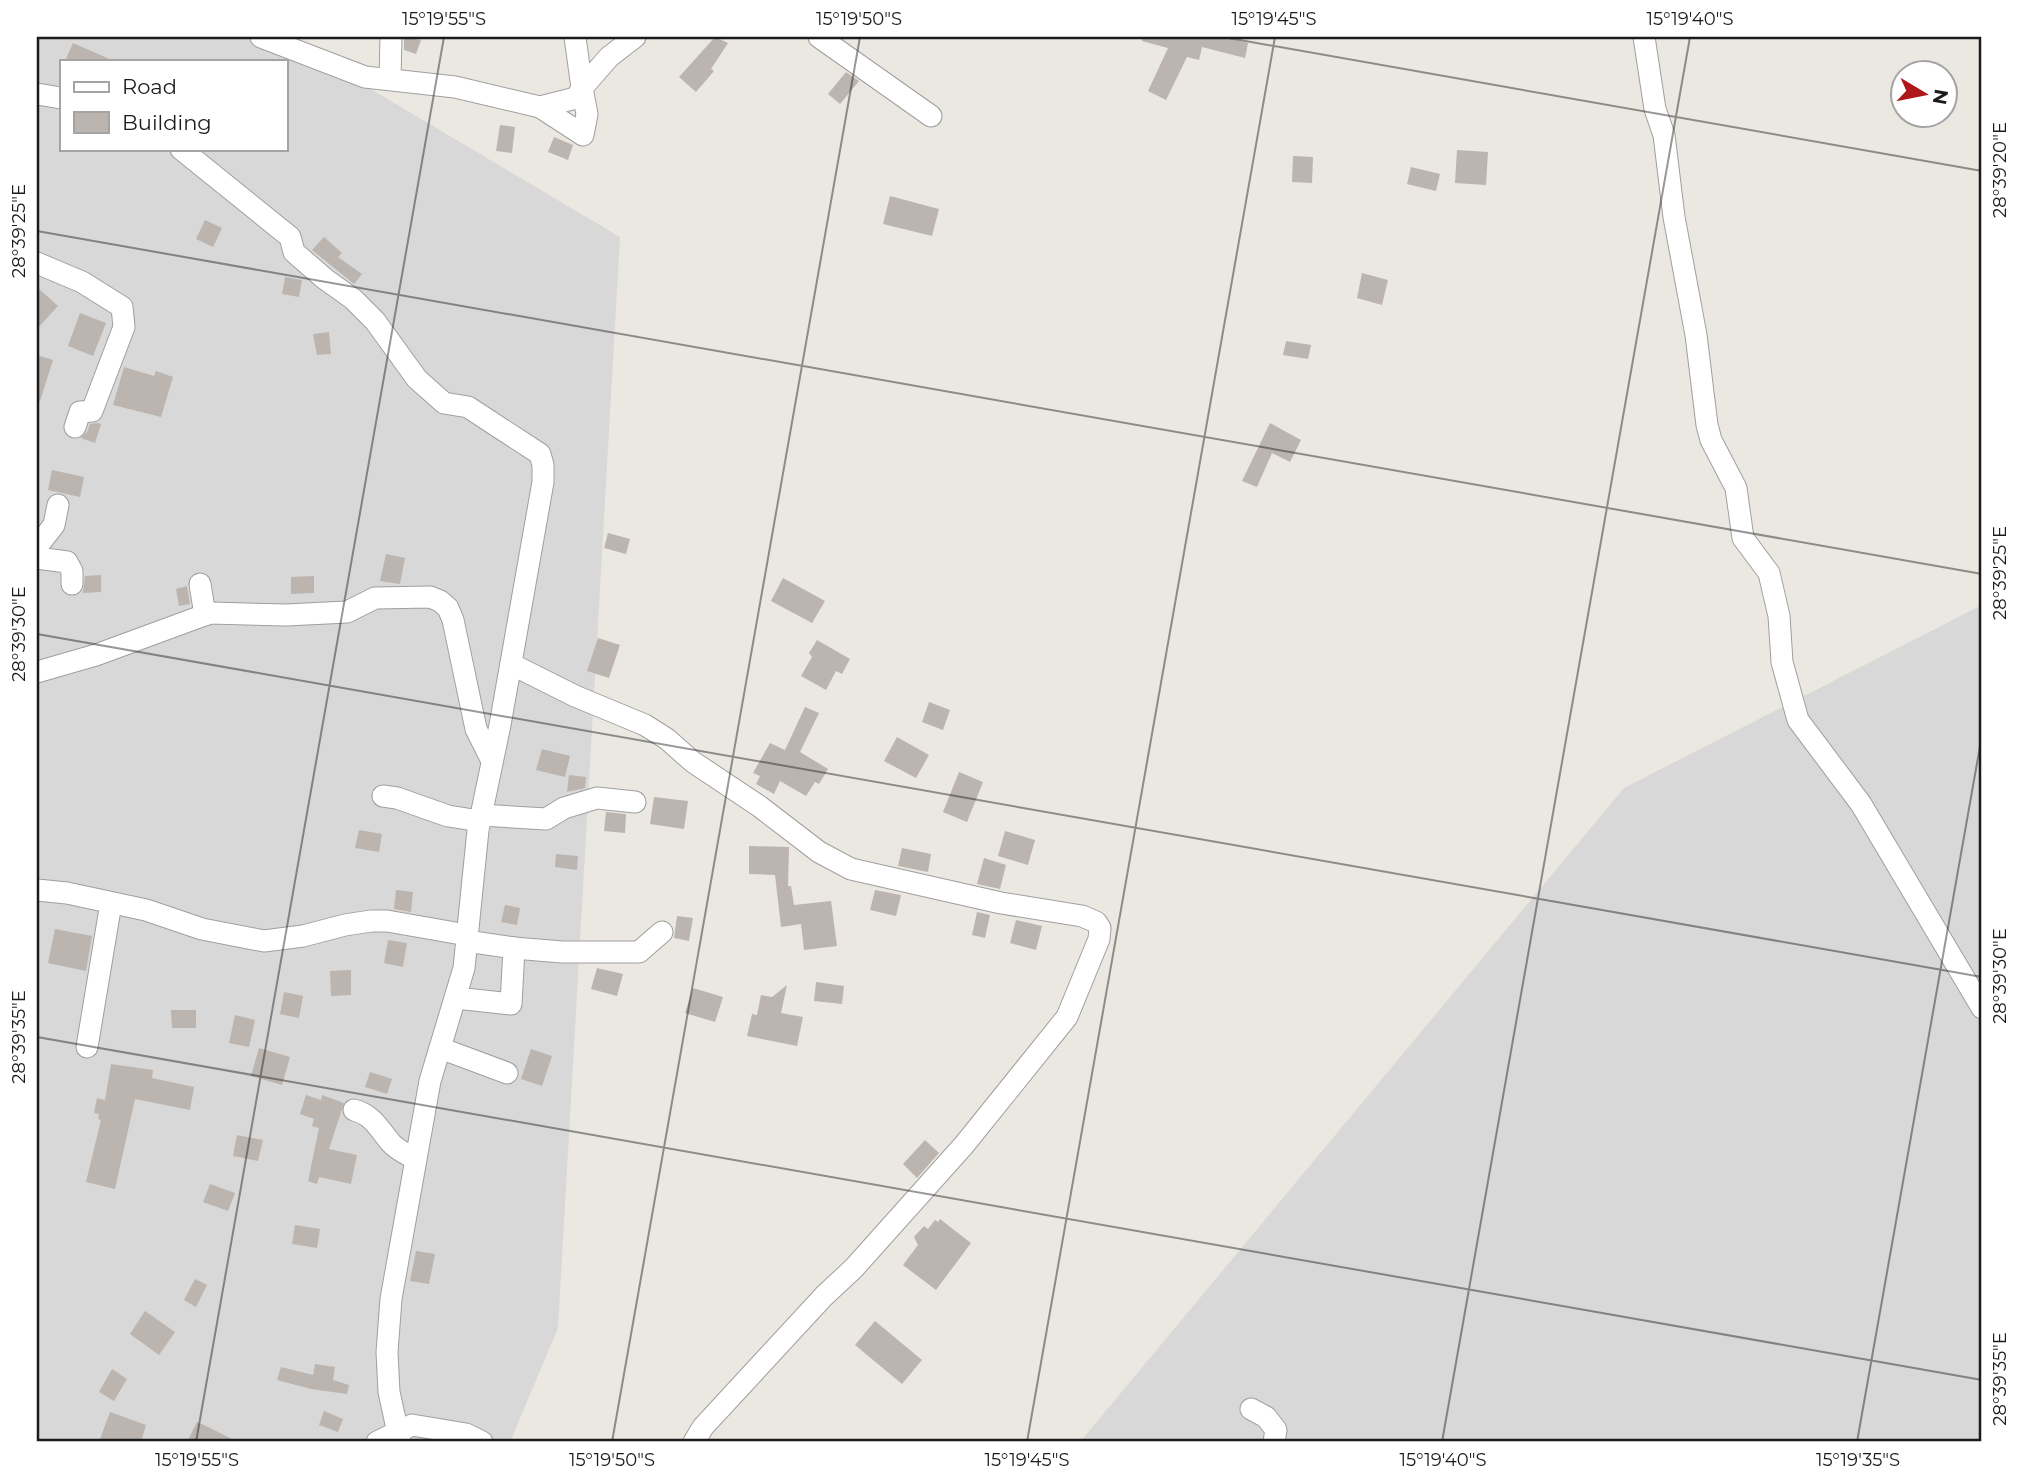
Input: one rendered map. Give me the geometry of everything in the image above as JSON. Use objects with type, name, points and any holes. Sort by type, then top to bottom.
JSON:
[{"type":"street","points":[[261,37],[365,78],[455,88],[540,107],[583,135],[587,114],[575,37]]},
{"type":"street","points":[[390,79],[391,37]]},
{"type":"street","points":[[540,107],[576,98],[609,57],[635,37]]},
{"type":"street","points":[[819,37],[931,116]]},
{"type":"street","points":[[1644,37],[1655,109],[1664,135],[1674,217],[1696,335],[1707,425],[1711,439],[1736,488],[1743,538],[1769,573],[1779,616],[1782,662],[1798,720],[1861,804],[1982,1008]]},
{"type":"street","points":[[37,94],[60,98]]},
{"type":"street","points":[[182,150],[281,230],[289,237],[294,251],[325,279],[353,299],[375,321],[418,379],[443,403],[468,407],[540,454],[544,465],[511,664],[480,818],[464,968],[429,1081],[391,1298],[387,1352],[389,1392],[399,1436]]},
{"type":"street","points":[[37,263],[82,282],[122,307],[124,327],[92,411],[80,412],[75,427]]},
{"type":"street","points":[[58,505],[54,525],[39,544],[37,558],[67,562],[72,571],[72,584]]},
{"type":"street","points":[[200,584],[205,615]]},
{"type":"street","points":[[37,671],[96,655],[205,615],[347,612],[375,598],[430,597],[448,608],[453,620],[476,729],[492,761]]},
{"type":"street","points":[[511,664],[575,696],[645,724],[693,762],[759,806],[819,852],[851,869],[1001,903],[1082,916],[1096,922],[1100,928],[1099,939],[1067,1017],[929,1186],[704,1427],[694,1442]]},
{"type":"street","points":[[383,796],[397,798],[448,816],[480,818],[546,819],[564,808],[597,798],[635,802]]},
{"type":"street","points":[[37,890],[67,893],[146,910],[202,929],[264,941],[303,936],[345,925],[387,921],[514,948],[562,952],[639,952],[663,932]]},
{"type":"street","points":[[88,1047],[111,903]]},
{"type":"street","points":[[456,998],[511,1004],[514,948]]},
{"type":"street","points":[[440,1048],[507,1073]]},
{"type":"street","points":[[354,1110],[364,1113],[376,1122],[393,1146],[415,1159]]},
{"type":"street","points":[[1251,1409],[1265,1417],[1276,1430],[1274,1442]]},
{"type":"street","points":[[377,1442],[399,1436],[412,1425],[466,1434],[482,1442]]},
{"type":"shaded area","points":[[37,37],[283,37],[620,237],[558,1328],[510,1442],[37,1442]]},
{"type":"shaded area","points":[[1982,605],[1982,1442],[1080,1442],[1624,788]]},
{"type":"building","points":[[404,37],[421,40],[416,54],[404,50]]},
{"type":"building","points":[[715,37],[728,43],[711,69],[714,71],[696,92],[679,77]]},
{"type":"building","points":[[1142,37],[1223,37],[1248,43],[1245,58],[1202,47],[1199,60],[1187,57],[1166,100],[1148,91],[1168,48],[1142,41]]},
{"type":"building","points":[[73,43],[112,60],[65,60]]},
{"type":"building","points":[[846,72],[859,81],[840,104],[828,94]]},
{"type":"building","points":[[500,125],[515,127],[512,153],[496,151]]},
{"type":"building","points":[[554,137],[573,145],[568,160],[548,152]]},
{"type":"building","points":[[1457,150],[1488,152],[1486,185],[1455,183]]},
{"type":"building","points":[[1293,156],[1313,157],[1312,183],[1292,182]]},
{"type":"building","points":[[1411,167],[1440,174],[1436,191],[1407,184]]},
{"type":"building","points":[[890,196],[939,209],[932,236],[883,224]]},
{"type":"building","points":[[205,220],[222,228],[213,247],[196,239]]},
{"type":"building","points":[[324,237],[342,253],[338,257],[362,274],[354,284],[312,250]]},
{"type":"building","points":[[1362,273],[1388,280],[1382,305],[1357,298]]},
{"type":"building","points":[[285,277],[302,280],[299,297],[282,294]]},
{"type":"building","points":[[37,287],[58,306],[37,329]]},
{"type":"building","points":[[80,313],[106,323],[93,356],[68,346]]},
{"type":"building","points":[[329,332],[331,354],[317,355],[313,334]]},
{"type":"building","points":[[1286,341],[1311,345],[1308,359],[1283,355]]},
{"type":"building","points":[[37,355],[53,360],[40,401],[37,401]]},
{"type":"building","points":[[124,367],[154,376],[156,371],[173,377],[161,417],[113,405]]},
{"type":"building","points":[[1270,423],[1301,440],[1290,462],[1272,453],[1257,487],[1242,481]]},
{"type":"building","points":[[90,424],[101,424],[95,443],[81,438]]},
{"type":"building","points":[[52,470],[84,477],[80,497],[48,490]]},
{"type":"building","points":[[608,533],[630,539],[626,554],[604,548]]},
{"type":"building","points":[[386,554],[405,558],[400,584],[380,581]]},
{"type":"building","points":[[101,575],[101,592],[83,593],[85,576]]},
{"type":"building","points":[[314,576],[314,593],[291,594],[291,577]]},
{"type":"building","points":[[783,578],[825,601],[812,623],[771,601]]},
{"type":"building","points":[[187,586],[190,604],[179,606],[176,589]]},
{"type":"building","points":[[598,638],[620,645],[609,678],[587,671]]},
{"type":"building","points":[[817,640],[850,659],[842,674],[836,671],[826,690],[801,676],[812,657],[809,653]]},
{"type":"building","points":[[929,702],[950,710],[943,730],[922,722]]},
{"type":"building","points":[[805,707],[819,713],[800,752],[828,769],[819,784],[815,782],[806,796],[780,781],[774,794],[756,784],[760,776],[753,773],[770,743],[785,750]]},
{"type":"building","points":[[897,737],[929,755],[916,778],[884,761]]},
{"type":"building","points":[[542,749],[570,756],[565,777],[536,770]]},
{"type":"building","points":[[959,772],[983,782],[967,822],[943,812]]},
{"type":"building","points":[[569,775],[586,777],[585,788],[567,792]]},
{"type":"building","points":[[654,797],[688,801],[684,829],[650,824]]},
{"type":"building","points":[[606,812],[626,814],[625,833],[604,831]]},
{"type":"building","points":[[359,830],[382,834],[379,852],[355,848]]},
{"type":"building","points":[[1005,831],[1035,840],[1028,865],[998,856]]},
{"type":"building","points":[[749,846],[789,847],[788,886],[791,886],[794,905],[831,901],[837,946],[804,950],[801,924],[781,927],[775,875],[749,874]]},
{"type":"building","points":[[902,848],[931,854],[928,872],[898,866]]},
{"type":"building","points":[[556,854],[578,856],[577,870],[555,867]]},
{"type":"building","points":[[984,858],[1006,865],[1000,889],[977,884]]},
{"type":"building","points":[[396,890],[413,892],[411,912],[394,909]]},
{"type":"building","points":[[875,890],[901,895],[896,916],[870,910]]},
{"type":"building","points":[[505,905],[520,908],[517,925],[501,922]]},
{"type":"building","points":[[977,912],[990,915],[985,938],[972,935]]},
{"type":"building","points":[[677,916],[693,918],[689,941],[674,938]]},
{"type":"building","points":[[1016,920],[1042,926],[1036,950],[1010,943]]},
{"type":"building","points":[[55,929],[92,936],[86,971],[48,963]]},
{"type":"building","points":[[388,940],[407,943],[403,967],[384,963]]},
{"type":"building","points":[[597,968],[623,974],[617,996],[591,989]]},
{"type":"building","points":[[351,970],[351,995],[331,996],[330,971]]},
{"type":"building","points":[[816,982],[844,986],[842,1004],[814,1001]]},
{"type":"building","points":[[787,985],[781,1013],[803,1017],[797,1046],[747,1036],[752,1014],[757,1015],[761,995],[772,997]]},
{"type":"building","points":[[693,988],[723,997],[715,1022],[685,1013]]},
{"type":"building","points":[[284,992],[303,996],[299,1018],[280,1014]]},
{"type":"building","points":[[171,1010],[196,1010],[196,1028],[172,1028]]},
{"type":"building","points":[[235,1015],[255,1020],[249,1047],[229,1043]]},
{"type":"building","points":[[259,1048],[290,1057],[282,1085],[251,1076]]},
{"type":"building","points":[[531,1049],[552,1056],[542,1086],[521,1079]]},
{"type":"building","points":[[111,1064],[153,1070],[152,1078],[194,1087],[190,1110],[135,1099],[115,1189],[86,1182],[101,1120],[98,1119],[99,1114],[94,1113],[97,1098],[105,1100]]},
{"type":"building","points":[[370,1072],[392,1079],[387,1094],[365,1087]]},
{"type":"building","points":[[306,1095],[321,1100],[322,1095],[344,1103],[329,1149],[357,1155],[351,1184],[319,1177],[317,1184],[308,1181],[319,1128],[312,1126],[314,1119],[300,1114]]},
{"type":"building","points":[[237,1135],[263,1140],[258,1161],[233,1156]]},
{"type":"building","points":[[925,1140],[939,1153],[917,1178],[903,1164]]},
{"type":"building","points":[[210,1184],[235,1193],[228,1211],[203,1202]]},
{"type":"building","points":[[940,1219],[971,1243],[936,1290],[903,1265],[918,1245],[914,1237],[924,1226],[928,1229],[935,1220],[938,1222]]},
{"type":"building","points":[[295,1225],[320,1229],[317,1248],[292,1244]]},
{"type":"building","points":[[416,1251],[435,1254],[429,1284],[410,1281]]},
{"type":"building","points":[[195,1279],[207,1285],[196,1307],[184,1300]]},
{"type":"building","points":[[145,1311],[175,1332],[159,1355],[130,1334]]},
{"type":"building","points":[[875,1321],[922,1360],[902,1384],[855,1345]]},
{"type":"building","points":[[315,1364],[335,1367],[333,1380],[349,1385],[347,1394],[311,1389],[277,1380],[281,1367],[313,1375]]},
{"type":"building","points":[[112,1369],[127,1379],[114,1401],[99,1392]]},
{"type":"building","points":[[324,1411],[343,1419],[338,1432],[319,1425]]},
{"type":"building","points":[[110,1412],[146,1425],[141,1442],[99,1442]]},
{"type":"building","points":[[197,1422],[206,1426],[238,1442],[187,1442]]}]
